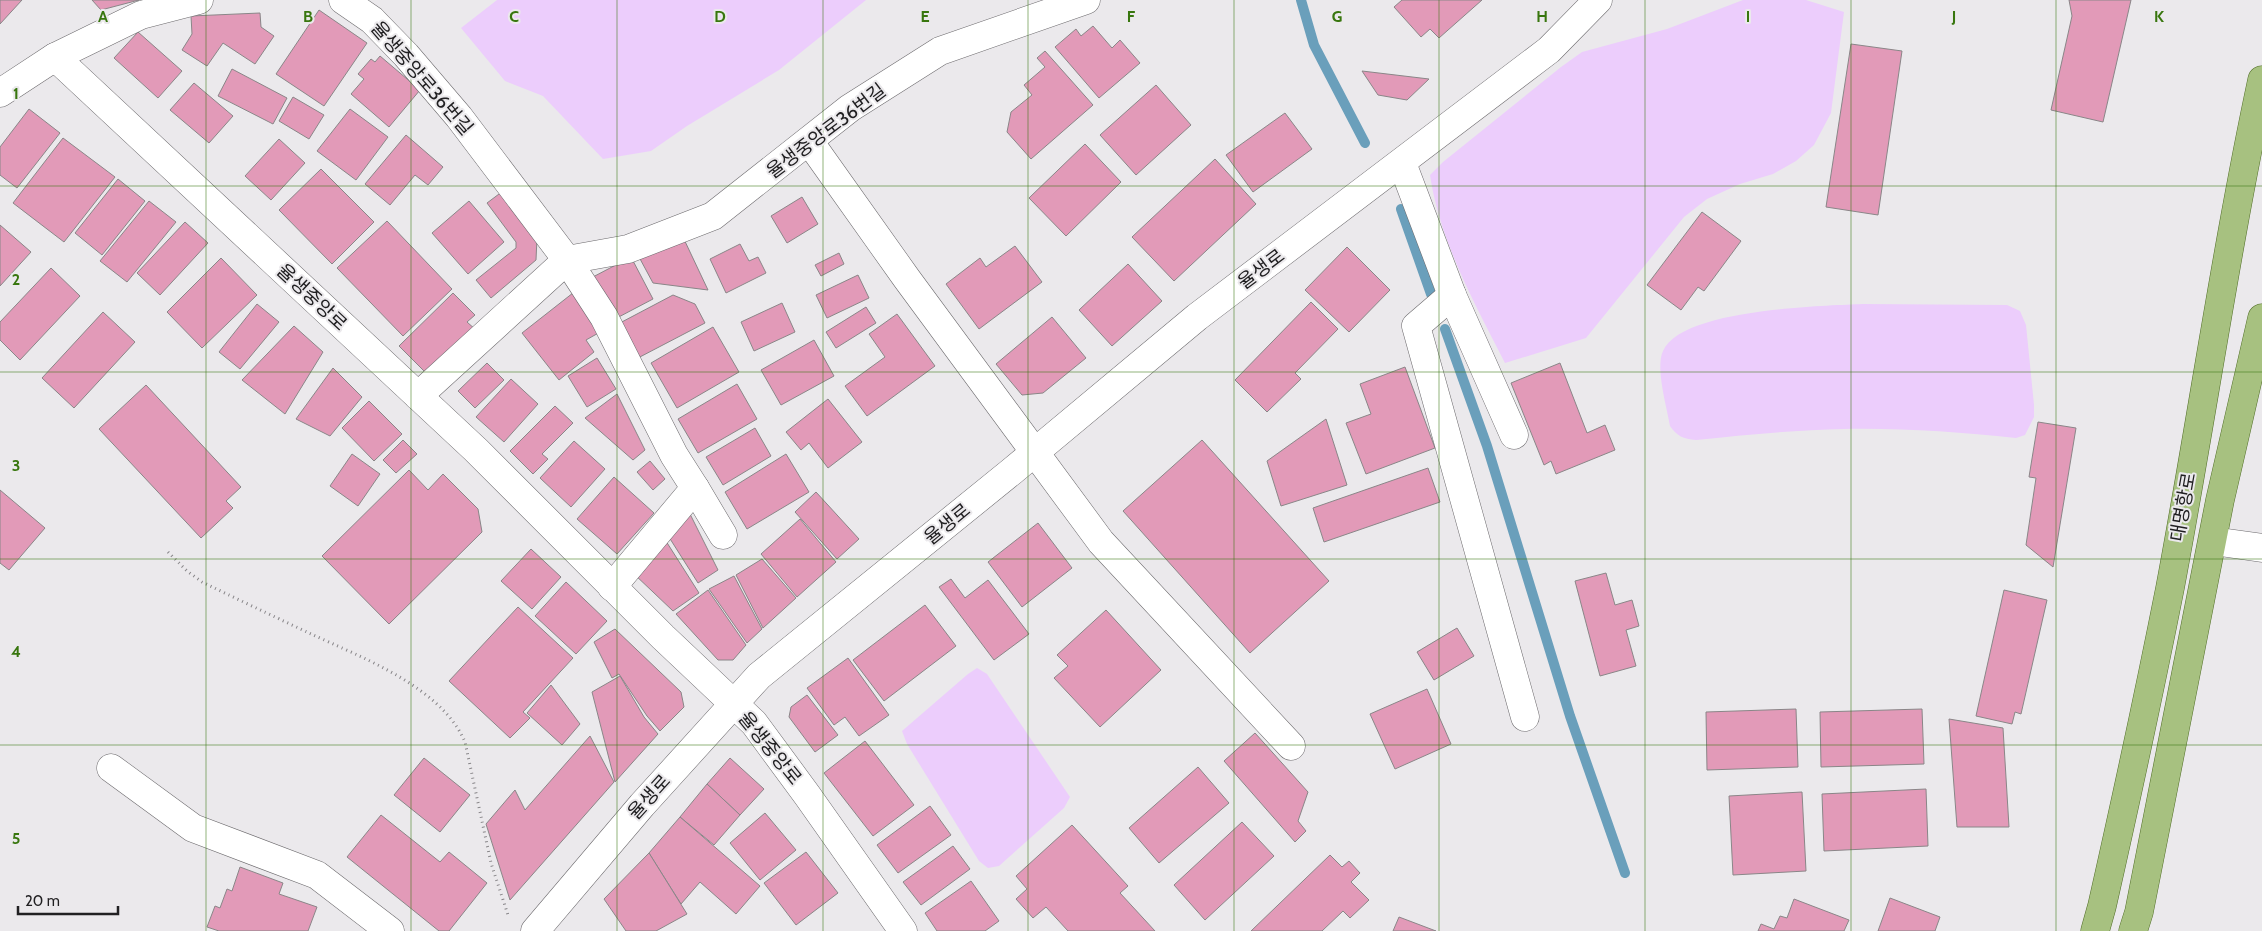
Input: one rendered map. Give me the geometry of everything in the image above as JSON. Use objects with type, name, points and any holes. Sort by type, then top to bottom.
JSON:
[{"type":"main road","name":"대명항로","points":[[2094,931],[2102,906],[2140,738],[2170,585],[2236,206],[2262,80]]},
{"type":"main road","name":"대명항로","points":[[2133,931],[2139,912],[2220,500],[2262,318]]},
{"type":"street","points":[[0,93],[55,57],[141,15],[199,0]]},
{"type":"street","name":"율생중앙로36번길","points":[[343,0],[372,20],[406,55],[459,117],[567,260],[628,249],[713,216],[850,108],[940,51],[1086,0]]},
{"type":"street","name":"율생로","points":[[535,931],[596,858],[759,676],[1035,452],[1197,317],[1549,50],[1598,0]]},
{"type":"street","name":"율생중앙로","points":[[55,57],[476,450],[762,733],[902,931]]},
{"type":"street","points":[[809,141],[907,279],[1100,542],[1291,746]]},
{"type":"street","points":[[1402,163],[1452,295],[1514,434]]},
{"type":"street","points":[[418,396],[567,260],[604,316],[674,455],[723,535]]},
{"type":"street","points":[[1452,295],[1416,326],[1525,716]]},
{"type":"street","points":[[612,586],[695,488]]},
{"type":"street","points":[[2213,541],[2262,548]]},
{"type":"street","points":[[111,768],[193,828],[317,875],[390,931]]},
{"type":"path","points":[[168,552],[186,571],[202,582],[372,662],[407,682],[447,713],[458,726],[465,742],[492,864],[508,916]]},
{"type":"shaded area","points":[[497,0],[866,0],[779,70],[687,126],[651,151],[603,159],[543,96],[505,81],[461,28]]},
{"type":"shaded area","points":[[1743,0],[1806,0],[1844,12],[1831,113],[1814,145],[1796,161],[1773,174],[1740,184],[1707,199],[1684,217],[1586,338],[1505,363],[1450,248],[1435,200],[1430,175],[1443,162],[1582,52],[1667,29]]},
{"type":"shaded area","points":[[1862,304],[2007,305],[2020,311],[2026,325],[2034,405],[2034,417],[2025,435],[2016,438],[1930,431],[1844,429],[1696,440],[1681,436],[1670,426],[1662,388],[1660,367],[1663,351],[1675,337],[1696,326],[1754,312]]},
{"type":"shaded area","points":[[977,668],[987,674],[1070,797],[1064,808],[999,866],[988,868],[979,861],[907,744],[902,731]]},
{"type":"building","points":[[0,0],[22,0],[0,24]]},
{"type":"building","points":[[92,0],[139,0],[101,10]]},
{"type":"building","points":[[1402,0],[1482,0],[1439,38],[1430,29],[1421,37],[1394,7]]},
{"type":"building","points":[[2069,0],[2131,0],[2103,122],[2051,110],[2072,16]]},
{"type":"building","points":[[319,10],[367,43],[324,106],[276,74]]},
{"type":"building","points":[[260,13],[261,27],[274,36],[255,64],[223,43],[207,66],[182,50],[192,34],[191,16]]},
{"type":"building","points":[[1093,26],[1112,48],[1120,40],[1140,63],[1099,98],[1055,47],[1076,29],[1081,36]]},
{"type":"building","points":[[138,32],[182,71],[158,98],[114,58]]},
{"type":"building","points":[[1851,44],[1902,51],[1878,215],[1826,207]]},
{"type":"building","points":[[1045,51],[1093,105],[1031,159],[1007,132],[1011,112],[1032,95],[1024,85],[1045,67],[1037,58]]},
{"type":"building","points":[[380,56],[420,90],[389,127],[351,94],[364,79],[358,74],[371,59],[375,62]]},
{"type":"building","points":[[232,69],[287,98],[273,124],[218,96]]},
{"type":"building","points":[[1362,71],[1429,79],[1407,100],[1378,95]]},
{"type":"building","points":[[194,83],[233,116],[209,143],[170,110]]},
{"type":"building","points":[[1156,85],[1191,125],[1136,175],[1100,135]]},
{"type":"building","points":[[293,97],[324,115],[309,139],[279,121]]},
{"type":"building","points":[[29,109],[60,133],[17,188],[0,175],[0,147]]},
{"type":"building","points":[[350,109],[388,137],[356,180],[317,151]]},
{"type":"building","points":[[1285,113],[1312,149],[1253,192],[1226,155]]},
{"type":"building","points":[[406,135],[443,167],[428,185],[415,175],[390,205],[365,184]]},
{"type":"building","points":[[63,138],[115,177],[64,242],[13,203]]},
{"type":"building","points":[[279,139],[305,163],[271,200],[245,176]]},
{"type":"building","points":[[1085,144],[1121,182],[1066,236],[1029,198]]},
{"type":"building","points":[[1215,159],[1256,204],[1174,281],[1132,237]]},
{"type":"building","points":[[321,169],[374,222],[332,264],[279,210]]},
{"type":"building","points":[[118,179],[145,201],[102,255],[75,233]]},
{"type":"building","points":[[503,191],[537,238],[536,260],[491,298],[476,280],[516,248],[516,242],[487,203]]},
{"type":"building","points":[[802,197],[818,224],[787,243],[771,216]]},
{"type":"building","points":[[149,201],[176,222],[127,282],[100,261]]},
{"type":"building","points":[[469,201],[504,242],[468,274],[432,233]]},
{"type":"building","points":[[1702,212],[1741,241],[1704,291],[1698,287],[1681,310],[1647,285]]},
{"type":"building","points":[[387,221],[452,289],[403,336],[337,268]]},
{"type":"building","points":[[185,222],[208,243],[160,295],[137,273]]},
{"type":"building","points":[[0,225],[31,252],[0,286]]},
{"type":"building","points":[[682,235],[708,290],[653,283],[639,257]]},
{"type":"building","points":[[740,244],[749,261],[758,257],[766,273],[726,293],[710,259]]},
{"type":"building","points":[[1015,246],[1042,282],[979,329],[946,284],[980,258],[986,267]]},
{"type":"building","points":[[1347,247],[1390,290],[1349,332],[1305,290]]},
{"type":"building","points":[[839,253],[844,264],[821,276],[815,265]]},
{"type":"building","points":[[631,257],[653,299],[613,320],[591,278]]},
{"type":"building","points":[[221,258],[257,295],[202,348],[167,312]]},
{"type":"building","points":[[1128,264],[1162,301],[1112,346],[1079,310]]},
{"type":"building","points":[[51,268],[80,296],[20,360],[0,340],[0,322]]},
{"type":"building","points":[[858,275],[869,298],[827,318],[816,295]]},
{"type":"building","points":[[578,289],[602,331],[586,340],[594,352],[559,380],[522,333]]},
{"type":"building","points":[[453,293],[475,315],[467,322],[476,330],[429,376],[399,346]]},
{"type":"building","points":[[673,295],[695,304],[705,323],[636,359],[618,324]]},
{"type":"building","points":[[1311,302],[1338,329],[1295,373],[1301,379],[1267,412],[1235,380]]},
{"type":"building","points":[[782,303],[795,332],[754,351],[741,322]]},
{"type":"building","points":[[257,304],[279,322],[240,369],[219,352]]},
{"type":"building","points":[[866,307],[876,323],[836,348],[826,332]]},
{"type":"building","points":[[103,312],[135,342],[74,408],[42,378]]},
{"type":"building","points":[[897,314],[935,366],[867,416],[845,386],[885,357],[869,334]]},
{"type":"building","points":[[1052,317],[1086,358],[1043,393],[1022,395],[996,364]]},
{"type":"building","points":[[294,326],[323,352],[285,414],[242,380]]},
{"type":"building","points":[[713,327],[739,372],[677,408],[651,363]]},
{"type":"building","points":[[814,340],[834,376],[781,405],[761,370]]},
{"type":"building","points":[[597,358],[616,389],[587,407],[568,376]]},
{"type":"building","points":[[487,363],[504,380],[475,408],[458,391]]},
{"type":"building","points":[[1560,363],[1587,433],[1605,425],[1615,450],[1556,474],[1551,461],[1544,465],[1511,383]]},
{"type":"building","points":[[1405,367],[1435,448],[1366,474],[1346,423],[1371,414],[1360,384]]},
{"type":"building","points":[[333,368],[362,397],[330,436],[296,419]]},
{"type":"building","points":[[511,379],[538,404],[504,442],[476,417]]},
{"type":"building","points":[[737,384],[757,419],[698,453],[678,419]]},
{"type":"building","points":[[146,385],[241,487],[226,501],[233,508],[201,538],[99,429]]},
{"type":"building","points":[[617,394],[645,450],[633,460],[585,418]]},
{"type":"building","points":[[828,399],[862,442],[828,468],[809,443],[801,450],[786,432]]},
{"type":"building","points":[[369,401],[402,434],[374,461],[342,428]]},
{"type":"building","points":[[555,406],[573,423],[542,454],[548,459],[533,474],[510,451]]},
{"type":"building","points":[[1326,419],[1347,485],[1281,506],[1267,461]]},
{"type":"building","points":[[2038,422],[2076,428],[2053,567],[2026,545],[2036,478],[2029,477]]},
{"type":"building","points":[[755,428],[771,456],[723,485],[706,457]]},
{"type":"building","points":[[403,440],[417,454],[396,473],[383,460]]},
{"type":"building","points":[[1202,440],[1329,581],[1250,653],[1123,511]]},
{"type":"building","points":[[574,441],[605,469],[571,507],[540,478]]},
{"type":"building","points":[[352,454],[380,474],[358,506],[330,486]]},
{"type":"building","points":[[786,454],[809,492],[747,529],[725,492]]},
{"type":"building","points":[[650,461],[665,479],[653,490],[637,472]]},
{"type":"building","points":[[1428,468],[1440,502],[1324,542],[1313,508]]},
{"type":"building","points":[[409,470],[428,490],[443,474],[478,509],[482,532],[389,624],[322,556]]},
{"type":"building","points":[[614,477],[654,513],[617,554],[577,519]]},
{"type":"building","points":[[0,490],[45,528],[9,570],[0,563]]},
{"type":"building","points":[[816,492],[859,539],[837,559],[795,512]]},
{"type":"building","points":[[687,508],[718,570],[698,583],[667,534]]},
{"type":"building","points":[[800,519],[836,562],[797,597],[761,554]]},
{"type":"building","points":[[1038,523],[1072,568],[1022,607],[988,562]]},
{"type":"building","points":[[664,538],[699,593],[673,611],[633,573]]},
{"type":"building","points":[[531,549],[561,577],[532,609],[501,581]]},
{"type":"building","points":[[762,559],[796,598],[763,628],[736,575]]},
{"type":"building","points":[[1606,573],[1615,605],[1632,600],[1639,626],[1626,630],[1636,666],[1600,676],[1575,581]]},
{"type":"building","points":[[734,576],[762,629],[747,643],[709,589]]},
{"type":"building","points":[[951,579],[965,598],[988,580],[1029,634],[994,660],[939,587]]},
{"type":"building","points":[[566,582],[607,621],[576,654],[535,616]]},
{"type":"building","points":[[708,590],[746,645],[733,660],[718,660],[676,614]]},
{"type":"building","points":[[2004,590],[2047,600],[2021,714],[2015,712],[2012,724],[1976,716]]},
{"type":"building","points":[[925,605],[956,646],[884,701],[853,660]]},
{"type":"building","points":[[518,607],[573,658],[523,712],[530,718],[510,738],[449,681]]},
{"type":"building","points":[[1106,610],[1161,670],[1100,727],[1054,678],[1068,666],[1057,655]]},
{"type":"building","points":[[1457,628],[1474,656],[1434,680],[1417,652]]},
{"type":"building","points":[[615,629],[681,692],[684,707],[660,731],[647,716],[619,674],[612,678],[594,642]]},
{"type":"building","points":[[848,658],[889,715],[859,736],[845,717],[834,725],[807,688]]},
{"type":"building","points":[[620,676],[644,717],[658,734],[615,782],[592,692]]},
{"type":"building","points":[[551,685],[580,724],[562,745],[527,713]]},
{"type":"building","points":[[1427,689],[1451,744],[1395,769],[1370,714]]},
{"type":"building","points":[[807,695],[838,735],[815,752],[789,717],[791,707]]},
{"type":"building","points":[[1796,709],[1798,767],[1707,770],[1706,712]]},
{"type":"building","points":[[1922,709],[1924,764],[1821,767],[1820,712]]},
{"type":"building","points":[[1949,719],[2003,728],[2009,827],[1957,827]]},
{"type":"building","points":[[1255,733],[1308,792],[1298,821],[1306,831],[1295,842],[1224,761]]},
{"type":"building","points":[[590,736],[614,782],[510,900],[486,824],[515,790],[525,810]]},
{"type":"building","points":[[865,741],[914,805],[873,836],[824,773]]},
{"type":"building","points":[[424,758],[470,795],[440,832],[394,795]]},
{"type":"building","points":[[730,758],[764,789],[740,815],[707,784]]},
{"type":"building","points":[[1198,767],[1229,803],[1159,863],[1129,828]]},
{"type":"building","points":[[707,784],[740,815],[714,845],[680,817]]},
{"type":"building","points":[[1926,789],[1928,846],[1824,851],[1822,794]]},
{"type":"building","points":[[1802,792],[1806,871],[1733,875],[1729,796]]},
{"type":"building","points":[[930,806],[951,835],[898,873],[877,845]]},
{"type":"building","points":[[765,813],[796,850],[760,880],[730,843]]},
{"type":"building","points":[[381,815],[440,862],[449,852],[487,883],[449,931],[439,931],[347,857]]},
{"type":"building","points":[[680,817],[760,886],[736,914],[700,882],[681,904],[649,853]]},
{"type":"building","points":[[1242,822],[1274,856],[1205,920],[1174,885]]},
{"type":"building","points":[[1072,825],[1128,886],[1120,893],[1155,931],[1068,931],[1046,907],[1033,918],[1016,899],[1027,889],[1016,876]]},
{"type":"building","points":[[953,846],[970,869],[921,905],[903,882]]},
{"type":"building","points":[[806,852],[838,893],[796,925],[764,883]]},
{"type":"building","points":[[649,853],[687,914],[656,931],[626,931],[604,899]]},
{"type":"building","points":[[1330,855],[1342,867],[1349,861],[1360,873],[1351,882],[1369,900],[1350,918],[1343,911],[1322,931],[1251,931]]},
{"type":"building","points":[[240,867],[283,883],[279,894],[317,907],[308,931],[219,931],[207,927],[215,906],[220,908],[227,889],[232,891]]},
{"type":"building","points":[[971,881],[999,921],[985,931],[937,931],[925,913]]},
{"type":"building","points":[[1890,898],[1940,917],[1935,931],[1878,931]]},
{"type":"building","points":[[1794,899],[1849,920],[1844,931],[1758,931],[1761,924],[1774,929],[1780,916],[1787,918]]},
{"type":"building","points":[[1399,917],[1436,931],[1393,931]]},
{"type":"waterway","points":[[1301,0],[1314,45],[1365,143]]},
{"type":"waterway","points":[[1401,209],[1431,294]]},
{"type":"waterway","points":[[1445,329],[1487,446],[1570,716],[1625,873]]}]
